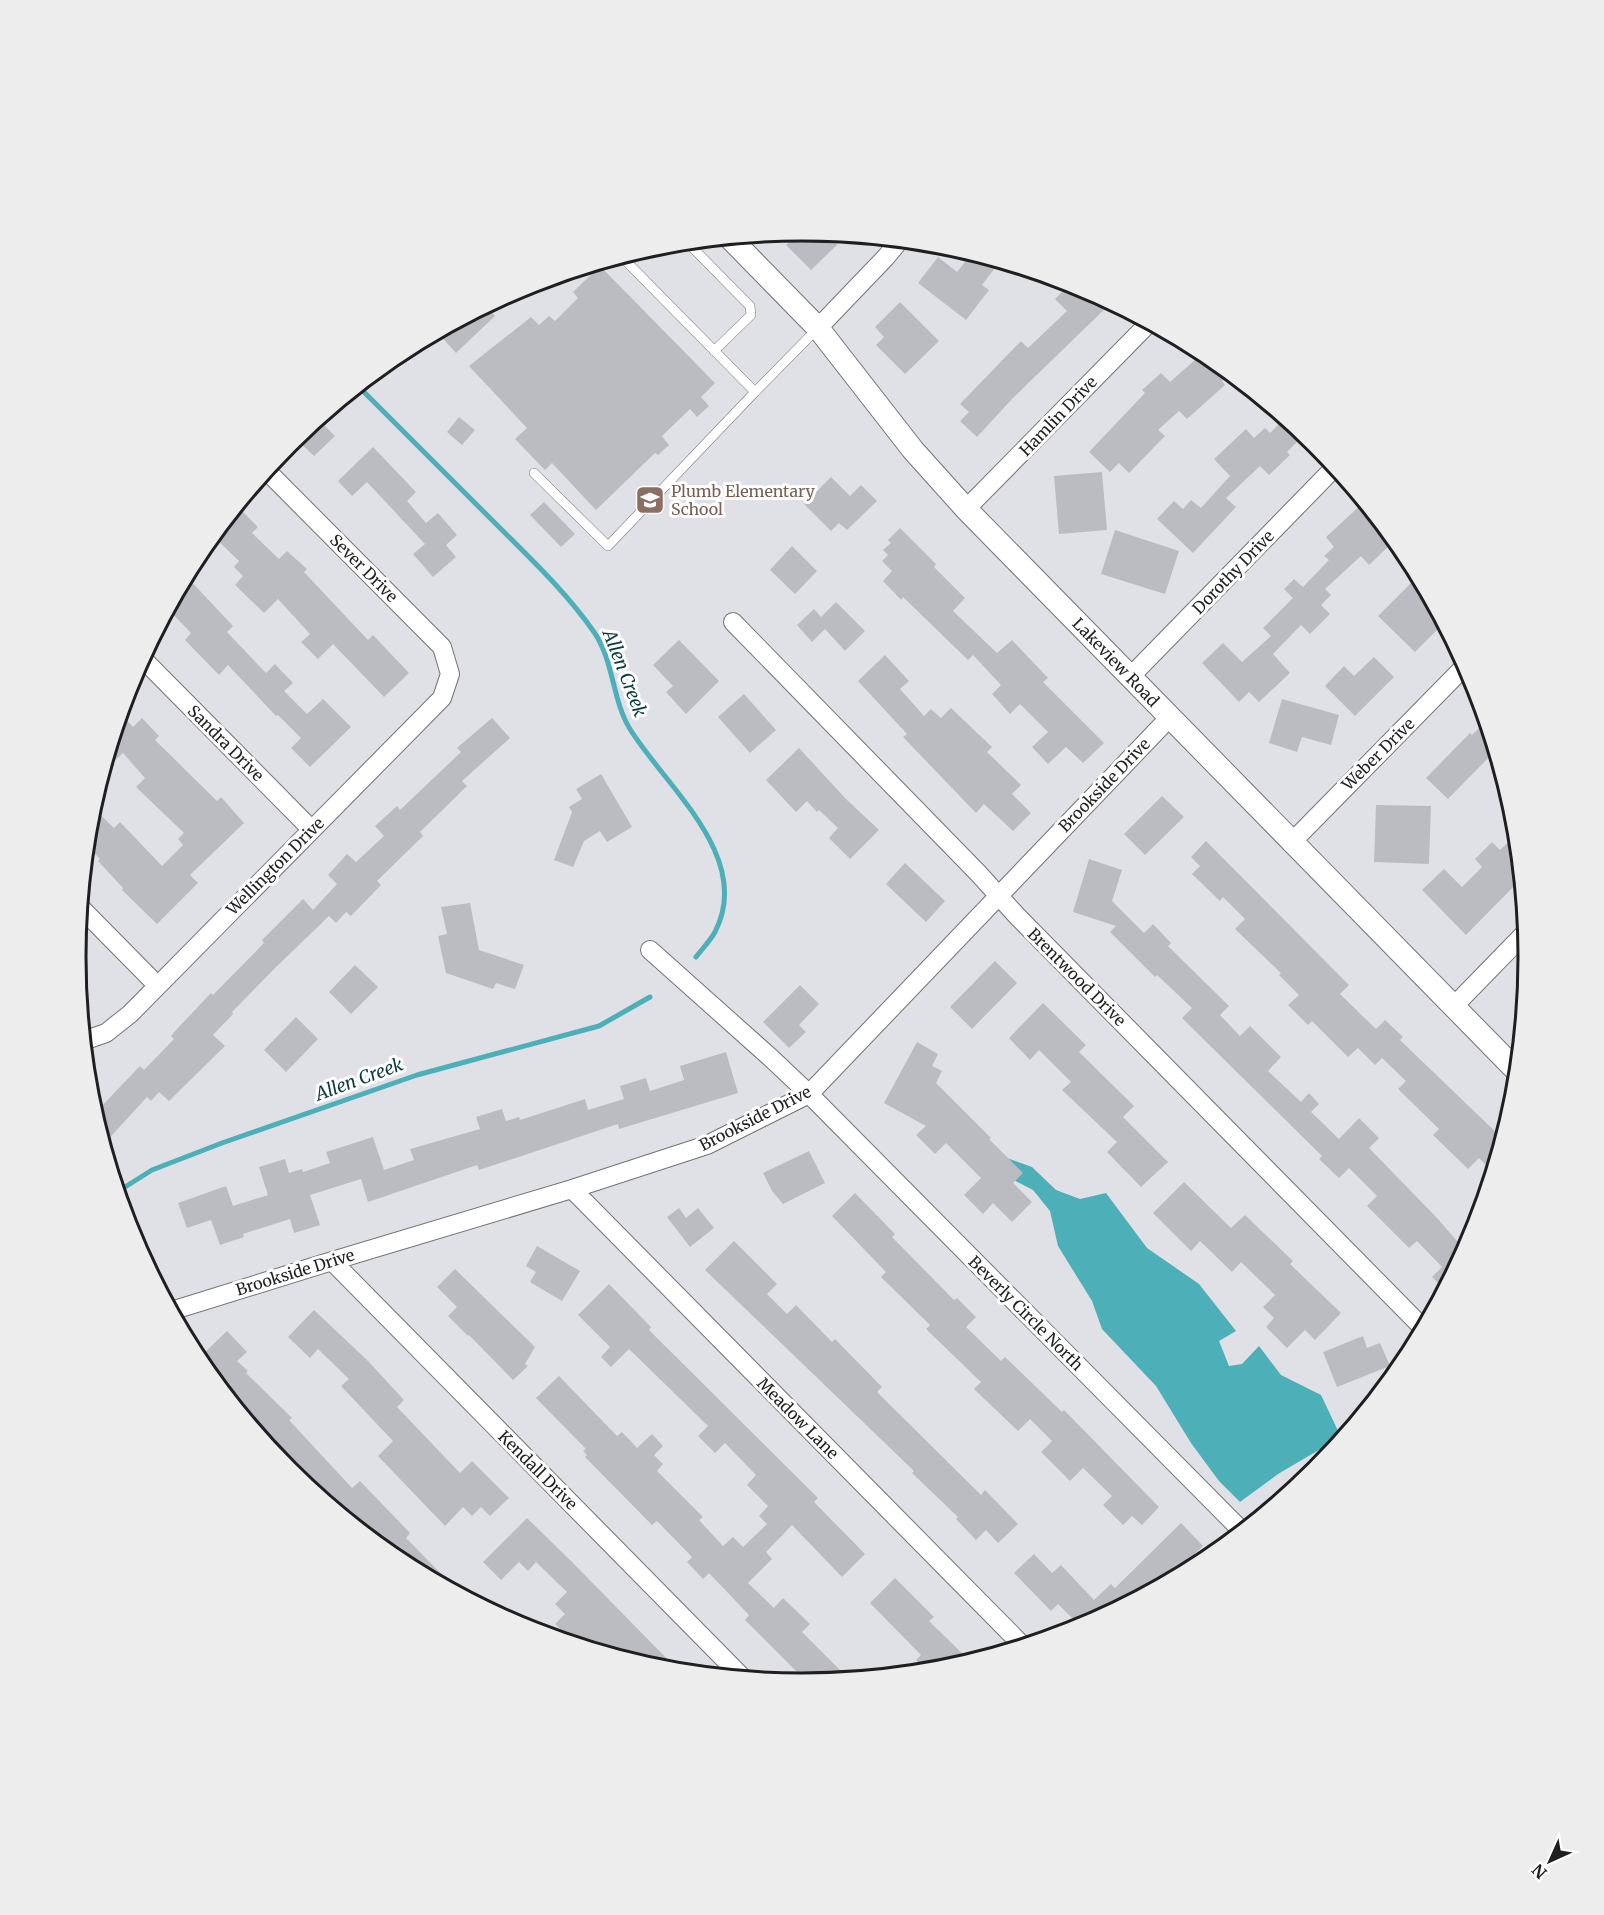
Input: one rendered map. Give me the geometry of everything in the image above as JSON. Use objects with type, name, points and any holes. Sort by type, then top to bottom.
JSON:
[{"type":"street","name":"Lakeview Road","points":[[736,245],[818,328],[913,450],[966,509],[1510,1064]]},
{"type":"street","points":[[818,328],[894,247]]},
{"type":"street","name":"Hamlin Drive","points":[[966,509],[1144,328]]},
{"type":"street","name":"Dorothy Drive","points":[[1130,677],[1329,473]]},
{"type":"street","name":"Sever Drive","points":[[272,476],[442,647],[450,674]]},
{"type":"street","name":"Brentwood Drive","points":[[733,622],[1017,916],[1418,1323]]},
{"type":"street","name":"Sandra Drive","points":[[148,664],[311,829]]},
{"type":"street","name":"Weber Drive","points":[[1291,843],[1459,672]]},
{"type":"street","name":"Wellington Drive","points":[[91,1038],[106,1033],[130,1014],[442,698],[450,674]]},
{"type":"street","name":"Brookside Drive","points":[[177,1309],[572,1190],[706,1145],[809,1094],[1170,717]]},
{"type":"street","points":[[87,914],[157,985]]},
{"type":"street","points":[[1453,1007],[1518,941]]},
{"type":"street","name":"Beverly Circle North","points":[[650,951],[809,1094],[1237,1526]]},
{"type":"street","name":"Meadow Lane","points":[[572,1190],[1018,1640]]},
{"type":"street","name":"Kendall Drive","points":[[332,1261],[735,1670]]},
{"type":"lane","points":[[694,249],[750,306],[751,315],[714,351]]},
{"type":"lane","points":[[628,263],[755,392]]},
{"type":"lane","points":[[534,473],[608,546],[818,328]]},
{"type":"water","points":[[1007,1158],[1032,1167],[1056,1190],[1080,1199],[1106,1193],[1147,1248],[1199,1284],[1236,1331],[1219,1341],[1229,1366],[1242,1364],[1259,1346],[1281,1375],[1321,1395],[1339,1432],[1326,1446],[1278,1474],[1240,1502],[1219,1481],[1191,1443],[1156,1386],[1102,1329],[1092,1301],[1058,1246],[1050,1211],[1033,1190],[998,1172]]},
{"type":"building","points":[[789,242],[839,243],[811,270],[786,245]]},
{"type":"building","points":[[938,257],[957,272],[966,260],[995,268],[982,285],[989,290],[966,320],[918,283]]},
{"type":"building","points":[[603,269],[715,383],[701,397],[709,406],[697,417],[690,409],[662,436],[669,445],[658,455],[655,453],[596,510],[552,463],[545,470],[515,439],[527,428],[469,366],[531,317],[539,325],[549,316],[555,321],[578,298],[573,292],[593,272]]},
{"type":"building","points":[[1063,291],[1105,309],[1012,399],[977,437],[960,421],[969,412],[960,404],[1021,341],[1028,348],[1067,311],[1055,299]]},
{"type":"building","points":[[900,302],[939,341],[905,374],[876,345],[884,337],[875,327]]},
{"type":"building","points":[[492,312],[495,316],[456,353],[442,338]]},
{"type":"building","points":[[1196,359],[1224,379],[1222,381],[1225,385],[1187,419],[1179,411],[1158,430],[1165,436],[1129,473],[1119,463],[1110,472],[1089,452],[1145,393],[1142,390],[1161,373],[1170,382]]},
{"type":"building","points":[[459,417],[475,430],[462,445],[447,432]]},
{"type":"building","points":[[1279,424],[1298,441],[1287,452],[1290,455],[1269,475],[1260,466],[1226,498],[1236,507],[1193,553],[1157,519],[1174,501],[1183,509],[1191,500],[1201,508],[1230,476],[1214,459],[1246,429],[1254,438],[1265,428],[1270,433]]},
{"type":"building","points":[[324,425],[335,436],[314,456],[302,445]]},
{"type":"building","points":[[373,447],[416,492],[407,501],[426,523],[438,513],[457,535],[446,545],[456,557],[433,577],[413,554],[425,544],[367,482],[352,496],[338,481]]},
{"type":"building","points":[[1102,472],[1107,530],[1059,534],[1054,476]]},
{"type":"building","points":[[831,477],[850,496],[861,485],[877,501],[847,530],[839,523],[831,531],[804,504]]},
{"type":"building","points":[[544,502],[575,534],[561,547],[530,515]]},
{"type":"building","points":[[1359,507],[1389,546],[1369,565],[1361,556],[1325,589],[1331,595],[1321,605],[1330,614],[1310,634],[1301,625],[1273,654],[1290,673],[1259,702],[1249,692],[1239,702],[1202,663],[1223,643],[1242,662],[1271,636],[1263,628],[1293,598],[1284,589],[1294,579],[1303,587],[1329,560],[1324,556],[1334,547],[1326,537]]},
{"type":"building","points":[[242,511],[258,527],[252,533],[279,559],[287,551],[307,569],[304,572],[368,640],[373,635],[409,673],[384,697],[333,644],[318,659],[301,642],[310,634],[278,599],[264,613],[235,585],[243,576],[234,567],[239,561],[219,542]]},
{"type":"building","points":[[900,528],[936,564],[934,567],[965,598],[953,611],[997,653],[1012,640],[1048,678],[1043,682],[1104,743],[1083,763],[1066,747],[1048,764],[1032,747],[1048,732],[1020,704],[1010,714],[992,694],[1001,685],[973,655],[968,660],[903,597],[901,600],[883,581],[892,571],[882,561],[888,555],[883,550],[891,543],[888,540]]},
{"type":"building","points":[[1115,530],[1179,551],[1165,594],[1101,574]]},
{"type":"building","points":[[792,546],[817,571],[795,594],[770,570]]},
{"type":"building","points":[[192,582],[233,626],[227,632],[266,673],[275,664],[293,683],[284,691],[307,714],[323,699],[351,727],[310,767],[291,748],[301,738],[278,715],[276,716],[228,665],[219,675],[185,640],[191,633],[173,614]]},
{"type":"building","points":[[1412,582],[1438,629],[1415,652],[1378,616]]},
{"type":"building","points":[[836,602],[865,631],[845,651],[825,629],[812,642],[797,625],[814,609],[821,617]]},
{"type":"building","points":[[679,640],[719,681],[686,714],[666,692],[673,686],[653,665]]},
{"type":"building","points":[[885,655],[909,681],[900,689],[924,716],[931,709],[941,718],[951,708],[992,747],[987,752],[1021,785],[1012,794],[1031,813],[1013,831],[984,804],[976,813],[903,737],[907,734],[858,681]]},
{"type":"building","points":[[1374,657],[1394,677],[1355,716],[1325,686],[1344,666],[1354,676]]},
{"type":"building","points":[[744,694],[776,730],[750,753],[718,717]]},
{"type":"building","points":[[1282,699],[1339,715],[1331,745],[1302,737],[1297,752],[1269,743]]},
{"type":"building","points":[[142,718],[159,736],[155,740],[217,801],[221,797],[244,823],[190,875],[198,883],[157,924],[122,890],[123,888],[98,861],[100,859],[94,852],[100,814],[114,828],[120,822],[162,866],[183,845],[178,839],[184,833],[136,787],[145,778],[123,753],[113,762],[127,720],[133,727]]},
{"type":"building","points":[[492,718],[510,738],[462,781],[467,786],[420,832],[423,836],[377,881],[381,885],[351,916],[346,912],[336,923],[329,916],[232,1012],[233,1014],[213,1035],[225,1046],[169,1101],[159,1092],[151,1101],[147,1097],[109,1139],[101,1106],[140,1066],[144,1070],[174,1039],[171,1036],[178,1028],[264,943],[262,940],[303,899],[313,910],[337,884],[328,875],[347,854],[356,862],[384,836],[375,826],[397,806],[400,810],[461,752],[457,748]]},
{"type":"building","points":[[1480,727],[1489,757],[1448,799],[1426,778],[1470,733],[1472,735]]},
{"type":"building","points":[[799,748],[846,799],[879,830],[850,859],[829,838],[838,828],[819,810],[817,812],[807,801],[796,812],[766,780]]},
{"type":"building","points":[[601,774],[632,827],[607,842],[600,831],[584,841],[573,867],[554,860],[572,812],[569,807],[582,799],[576,789]]},
{"type":"building","points":[[1162,796],[1184,817],[1145,855],[1124,834]]},
{"type":"building","points":[[1376,805],[1431,806],[1429,864],[1374,862]]},
{"type":"building","points":[[1206,841],[1349,985],[1340,994],[1376,1029],[1385,1020],[1403,1037],[1400,1040],[1496,1133],[1487,1166],[1479,1158],[1468,1169],[1433,1135],[1439,1129],[1398,1089],[1406,1081],[1382,1058],[1375,1065],[1358,1048],[1348,1057],[1312,1021],[1308,1025],[1288,1005],[1299,995],[1279,975],[1281,973],[1235,929],[1245,919],[1223,897],[1220,901],[1192,874],[1200,866],[1191,857]]},
{"type":"building","points":[[1492,842],[1500,850],[1509,842],[1514,886],[1466,935],[1422,890],[1444,869],[1462,887],[1482,867],[1475,859]]},
{"type":"building","points":[[1089,859],[1122,870],[1112,901],[1144,933],[1153,924],[1171,943],[1168,946],[1229,1006],[1220,1015],[1240,1036],[1250,1026],[1281,1057],[1268,1071],[1301,1102],[1309,1093],[1319,1104],[1311,1112],[1339,1139],[1359,1118],[1379,1138],[1369,1148],[1459,1243],[1440,1284],[1432,1277],[1442,1267],[1417,1241],[1409,1248],[1367,1206],[1377,1196],[1349,1168],[1339,1178],[1319,1159],[1322,1156],[1182,1018],[1192,1008],[1157,975],[1155,977],[1110,932],[1116,926],[1073,912]]},
{"type":"building","points":[[905,863],[945,901],[926,922],[886,884]]},
{"type":"building","points":[[470,903],[479,950],[524,965],[515,989],[496,983],[493,989],[446,973],[438,936],[447,934],[441,907]]},
{"type":"building","points":[[995,961],[1017,983],[972,1029],[950,1007]]},
{"type":"building","points":[[355,965],[378,987],[351,1014],[329,992]]},
{"type":"building","points":[[800,985],[819,1004],[799,1025],[806,1032],[789,1048],[763,1022]]},
{"type":"building","points":[[1043,1003],[1086,1045],[1079,1052],[1134,1106],[1123,1117],[1168,1162],[1141,1187],[1107,1152],[1117,1142],[1062,1090],[1071,1082],[1039,1050],[1030,1060],[1009,1038]]},
{"type":"building","points":[[296,1017],[318,1039],[286,1072],[264,1050]]},
{"type":"building","points":[[917,1042],[938,1054],[932,1066],[942,1071],[936,1083],[1023,1173],[1013,1183],[1032,1202],[1012,1222],[993,1203],[983,1214],[964,1195],[981,1178],[946,1143],[935,1154],[916,1135],[926,1126],[884,1103]]},
{"type":"building","points":[[726,1052],[738,1093],[619,1129],[618,1124],[479,1170],[477,1165],[368,1202],[361,1179],[310,1195],[320,1225],[294,1233],[290,1219],[243,1234],[244,1237],[220,1245],[211,1220],[187,1228],[178,1203],[226,1186],[233,1206],[268,1195],[259,1167],[285,1159],[289,1173],[302,1169],[303,1172],[330,1163],[326,1152],[373,1137],[384,1170],[414,1160],[410,1149],[480,1129],[476,1117],[502,1109],[506,1121],[519,1117],[520,1120],[585,1099],[588,1110],[624,1099],[620,1086],[646,1078],[650,1091],[684,1080],[680,1066]]},
{"type":"building","points":[[809,1151],[825,1183],[783,1204],[772,1191],[763,1173]]},
{"type":"building","points":[[1184,1182],[1231,1228],[1245,1215],[1293,1261],[1290,1264],[1341,1313],[1315,1340],[1305,1330],[1287,1348],[1266,1327],[1274,1318],[1263,1307],[1275,1295],[1241,1262],[1232,1272],[1200,1241],[1191,1251],[1153,1213]]},
{"type":"building","points":[[855,1193],[895,1234],[892,1237],[954,1300],[957,1298],[976,1317],[966,1327],[1001,1361],[1005,1357],[1062,1412],[1064,1410],[1159,1507],[1142,1525],[1132,1516],[1123,1525],[1103,1505],[1112,1496],[1083,1468],[1070,1481],[1041,1452],[1052,1441],[1030,1419],[1018,1431],[974,1389],[981,1382],[926,1329],[930,1325],[881,1277],[886,1272],[832,1216]]},
{"type":"building","points":[[679,1208],[686,1218],[698,1208],[714,1228],[690,1247],[667,1217]]},
{"type":"building","points":[[734,1241],[777,1284],[767,1294],[787,1314],[796,1305],[832,1342],[835,1339],[882,1387],[877,1392],[981,1495],[985,1490],[1018,1524],[998,1543],[986,1530],[976,1540],[956,1519],[958,1517],[912,1473],[914,1471],[705,1270]]},
{"type":"building","points":[[537,1246],[580,1271],[562,1301],[530,1282],[536,1272],[526,1266]]},
{"type":"building","points":[[455,1269],[535,1347],[525,1364],[528,1366],[513,1380],[448,1316],[457,1307],[437,1287]]},
{"type":"building","points":[[609,1284],[651,1327],[649,1330],[818,1498],[814,1502],[865,1554],[842,1577],[792,1525],[766,1552],[772,1559],[748,1583],[774,1608],[783,1598],[810,1624],[802,1632],[842,1672],[799,1674],[745,1620],[749,1615],[709,1573],[703,1579],[687,1562],[692,1557],[657,1521],[652,1525],[585,1457],[587,1455],[583,1451],[586,1449],[536,1398],[559,1376],[617,1436],[622,1432],[637,1448],[652,1434],[663,1446],[654,1455],[663,1464],[657,1471],[703,1517],[699,1520],[723,1546],[733,1537],[743,1547],[767,1524],[759,1516],[768,1506],[747,1485],[756,1475],[725,1443],[715,1453],[698,1436],[708,1426],[629,1349],[611,1367],[601,1357],[610,1347],[578,1315]]},
{"type":"building","points":[[314,1310],[368,1361],[404,1400],[397,1407],[460,1473],[472,1461],[509,1498],[490,1516],[481,1507],[472,1516],[463,1507],[445,1526],[378,1456],[393,1441],[341,1386],[349,1379],[318,1349],[310,1358],[288,1337]]},
{"type":"building","points":[[227,1331],[247,1352],[237,1361],[248,1371],[246,1373],[292,1418],[289,1420],[352,1488],[360,1481],[410,1533],[406,1538],[447,1579],[366,1526],[295,1464],[263,1430],[204,1353]]},
{"type":"building","points":[[1363,1336],[1367,1348],[1380,1343],[1390,1366],[1337,1387],[1323,1352]]},
{"type":"building","points":[[527,1518],[669,1661],[617,1650],[565,1633],[555,1624],[565,1614],[555,1604],[567,1592],[536,1562],[528,1571],[519,1562],[501,1580],[483,1562]]},
{"type":"building","points":[[1181,1523],[1203,1546],[1188,1560],[1160,1578],[1119,1600],[1074,1620],[1058,1604],[1051,1611],[1014,1573],[1034,1554],[1052,1573],[1061,1565],[1094,1600],[1111,1584],[1115,1588]]},
{"type":"building","points":[[895,1578],[934,1617],[929,1621],[964,1655],[920,1664],[916,1660],[921,1655],[870,1603]]},
{"type":"waterway","name":"Allen Creek","points":[[363,391],[548,576],[572,603],[601,643],[624,718],[645,751],[700,824],[714,850],[723,877],[724,904],[715,932],[696,957]]},
{"type":"waterway","name":"Allen Creek","points":[[124,1188],[152,1170],[222,1143],[417,1075],[599,1026],[650,997]]},
{"type":"place","name":"Plumb Elementary School","points":[[650,500]]}]
